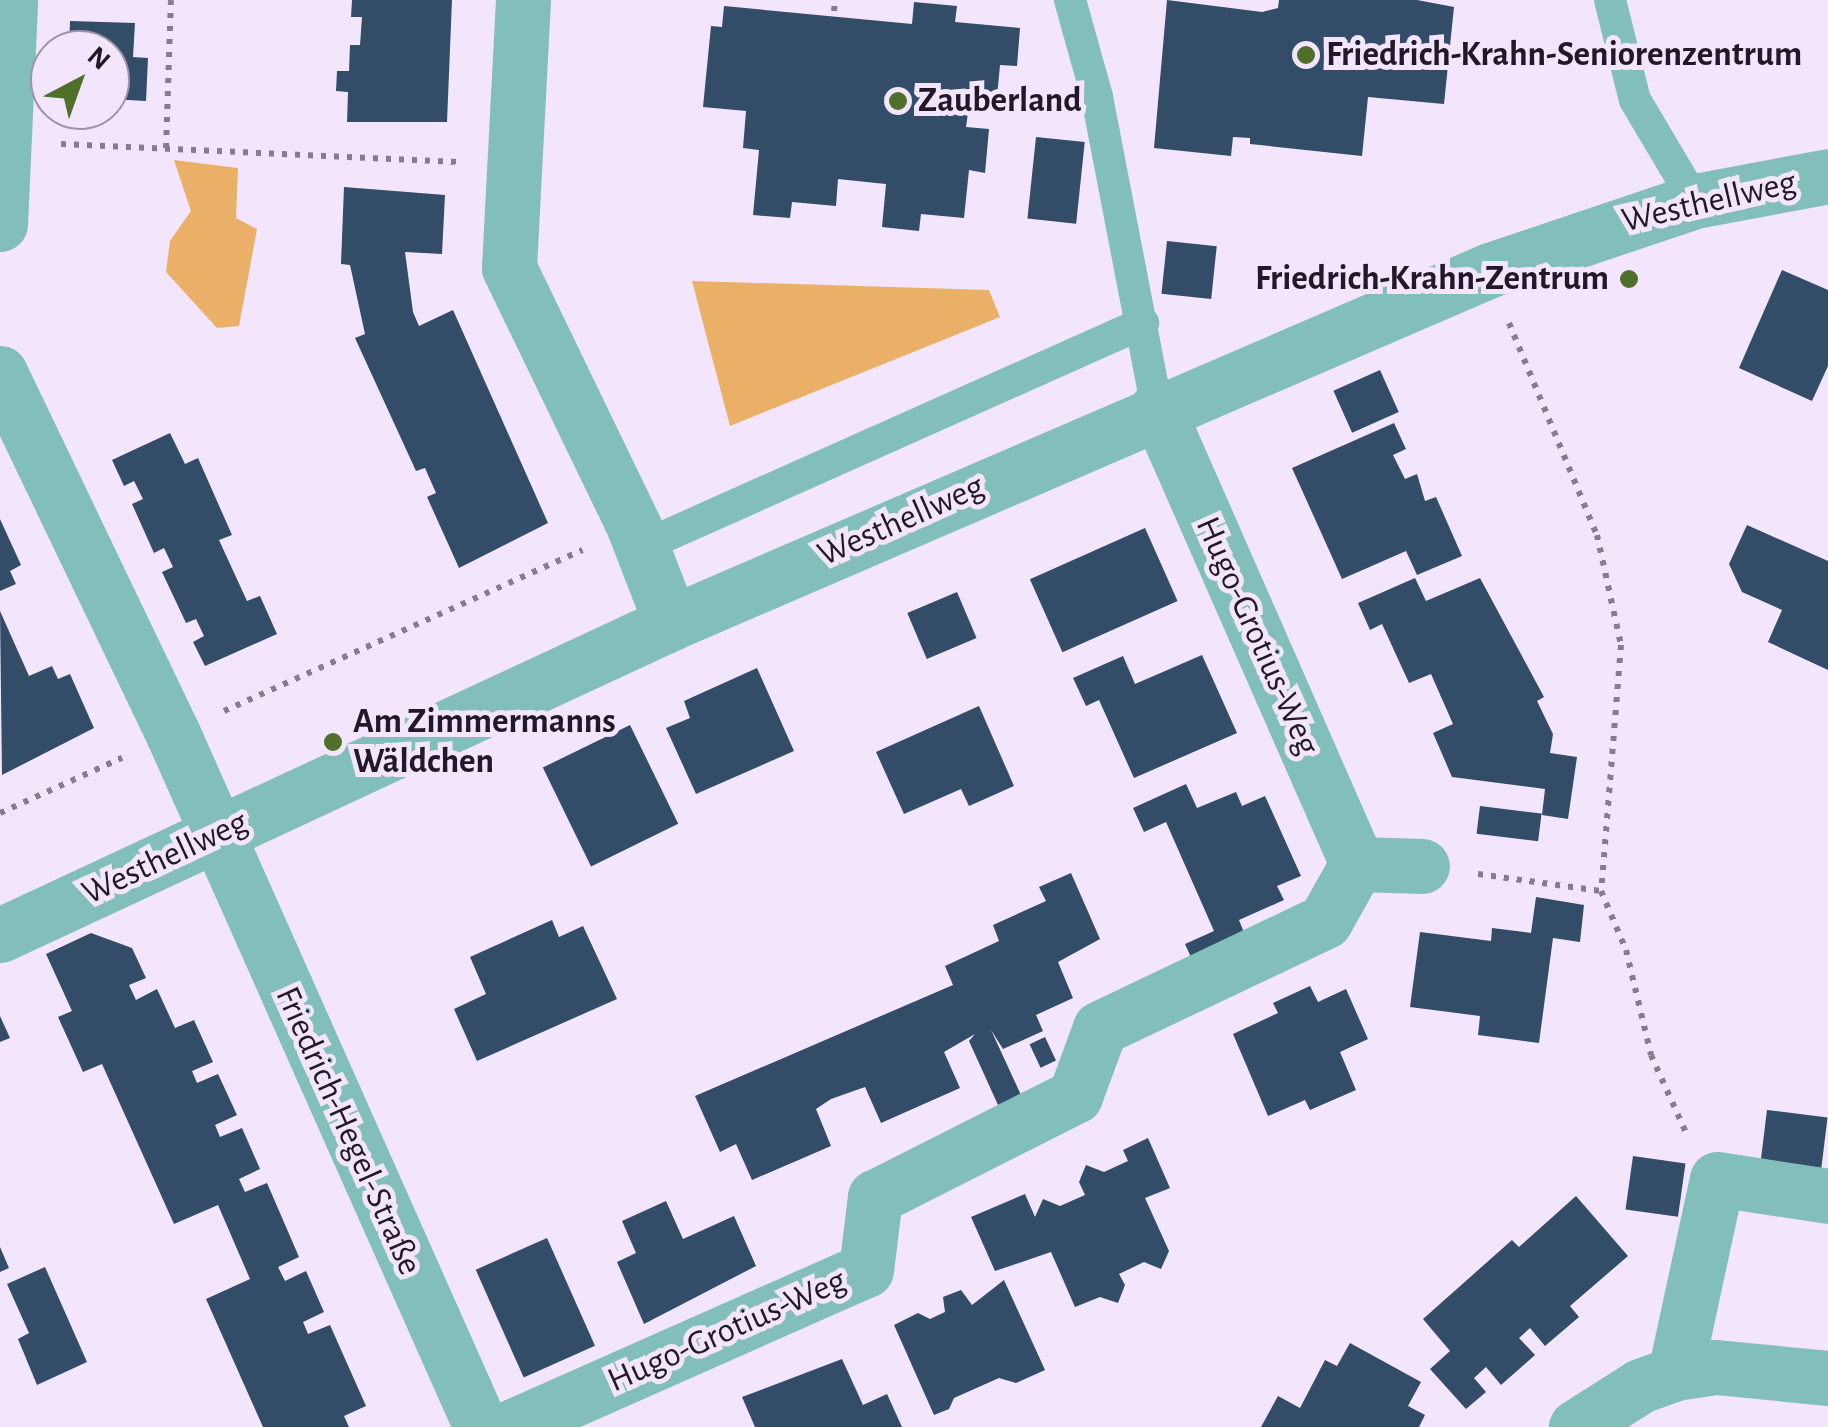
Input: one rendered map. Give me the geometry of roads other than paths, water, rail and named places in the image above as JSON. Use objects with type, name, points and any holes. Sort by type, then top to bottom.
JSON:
[{"type":"street","points":[[523,0],[509,268],[638,537],[671,623]]},
{"type":"street","points":[[0,224],[6,24]]},
{"type":"street","name":"Westhellweg","points":[[0,935],[671,623],[1156,408],[1490,270],[1695,201],[1828,176]]},
{"type":"street","points":[[0,373],[174,734],[215,836]]},
{"type":"street","name":"Hugo-Grotius-Weg","points":[[488,1427],[866,1270],[875,1197],[1076,1096],[1100,1028],[1325,921],[1357,864],[1156,408]]},
{"type":"street","name":"Friedrich-Hegel-Straße","points":[[215,836],[488,1427]]},
{"type":"street","points":[[1357,864],[1422,866]]},
{"type":"street","points":[[1675,1373],[1717,1179],[1828,1196]]},
{"type":"street","points":[[1576,1427],[1640,1386],[1675,1373],[1735,1368],[1828,1378]]},
{"type":"lane","points":[[1070,0],[1097,97],[1156,408]]},
{"type":"lane","points":[[1610,0],[1635,100],[1695,201]]},
{"type":"lane","points":[[638,537],[1142,323]]},
{"type":"place","name":"Friedrich-Krahn-Seniorenzentrum","points":[[1306,55]]},
{"type":"place","name":"Zauberland","points":[[898,101]]},
{"type":"place","name":"Friedrich-Krahn-Zentrum","points":[[1629,279]]},
{"type":"place","name":"Am Zimmermanns Wäldchen","points":[[333,742]]}]
